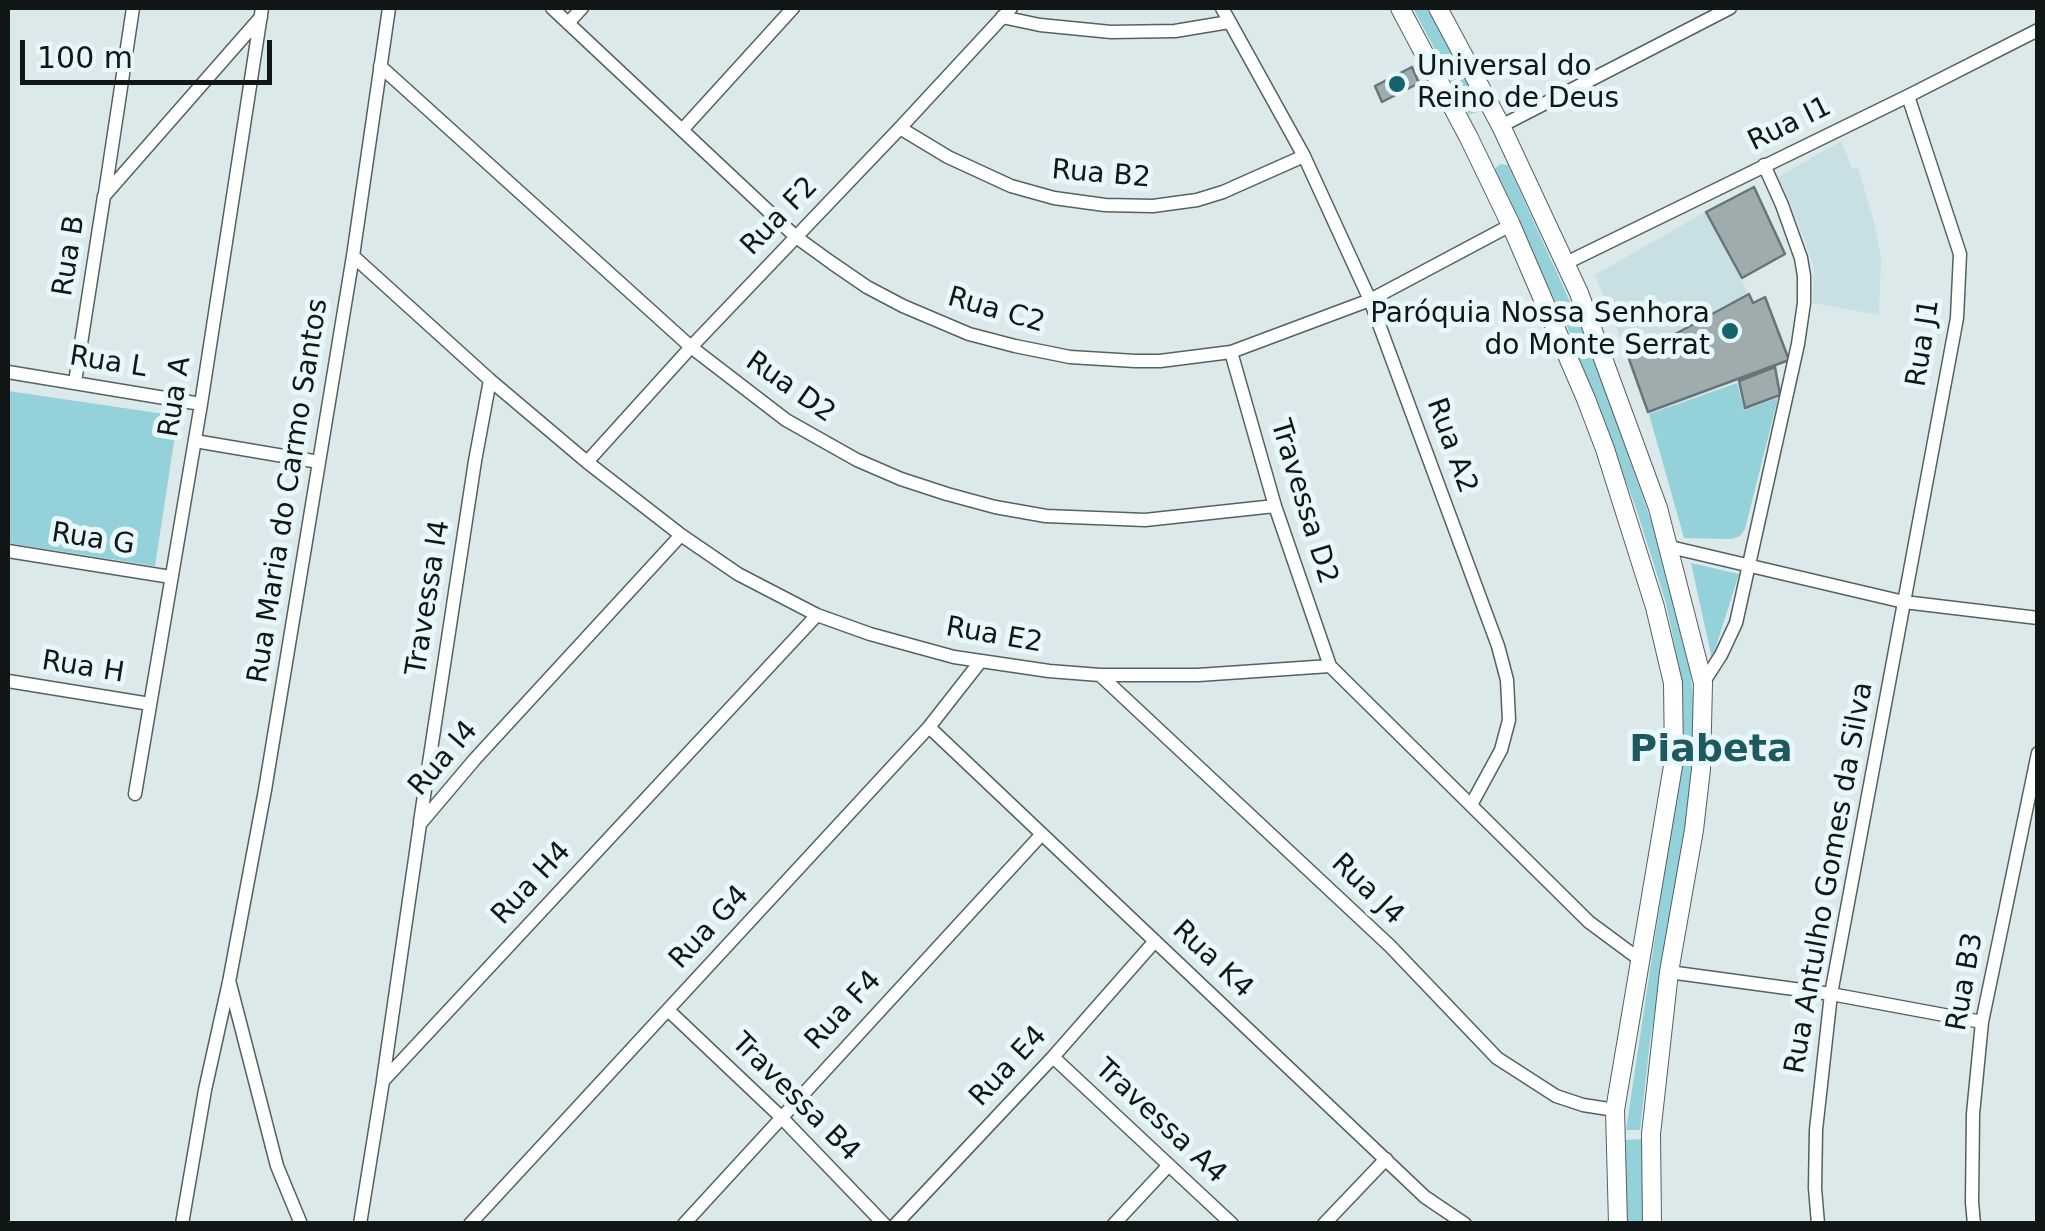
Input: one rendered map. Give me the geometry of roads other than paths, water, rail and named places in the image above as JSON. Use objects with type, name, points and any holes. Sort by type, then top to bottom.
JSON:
[{"type":"street","name":"Rua B","points":[[74,382],[133,8]]},
{"type":"street","name":"Rua Maria do Carmo Santos","points":[[182,1224],[265,790],[353,256],[389,8]]},
{"type":"street","name":"Rua C2","points":[[552,8],[796,237],[867,287],[969,334],[1070,357],[1160,361],[1231,352],[1370,300],[1511,225]]},
{"type":"street","points":[[568,23],[582,8]]},
{"type":"street","points":[[683,129],[793,8]]},
{"type":"street","name":"Rua A2","points":[[1222,8],[1304,156],[1370,300],[1498,646],[1510,712],[1506,736],[1471,805]]},
{"type":"street","points":[[1400,8],[1511,225],[1605,449],[1656,607],[1673,682],[1674,760],[1615,1110],[1618,1224]]},
{"type":"street","points":[[1438,8],[1501,126],[1579,293],[1607,364],[1670,546],[1703,684],[1701,768],[1694,830],[1669,972],[1651,1134],[1652,1224]]},
{"type":"street","points":[[1471,142],[1730,8]]},
{"type":"street","name":"Rua B","points":[[104,196],[264,10]]},
{"type":"street","name":"Rua A","points":[[135,794],[264,10]]},
{"type":"street","points":[[1007,12],[1040,25],[1110,32],[1175,31],[1229,22]]},
{"type":"street","name":"Rua F2","points":[[586,462],[1007,12]]},
{"type":"street","name":"Rua I1","points":[[1564,264],[2038,30]]},
{"type":"street","name":"Rua D2","points":[[380,66],[691,347],[786,420],[827,444],[901,479],[995,507],[1046,516],[1145,520],[1275,506]]},
{"type":"street","name":"Rua J1","points":[[1904,602],[1956,318],[1960,254],[1908,96]]},
{"type":"street","name":"Rua B2","points":[[900,128],[948,157],[1012,186],[1054,198],[1106,205],[1187,202],[1224,192],[1304,156]]},
{"type":"street","points":[[1703,684],[1736,623],[1798,344],[1804,288],[1797,244],[1764,165]]},
{"type":"street","name":"Rua E2","points":[[353,256],[586,462],[738,574],[817,615],[870,634],[980,662],[1049,672],[1198,675],[1330,666]]},
{"type":"street","name":"Travessa D2","points":[[1231,352],[1275,506],[1330,666]]},
{"type":"street","name":"Rua L","points":[[8,372],[201,404]]},
{"type":"street","name":"Travessa I4","points":[[420,824],[474,461],[490,380]]},
{"type":"street","points":[[195,441],[319,462]]},
{"type":"street","name":"Rua I4","points":[[383,1081],[420,824],[681,535]]},
{"type":"street","points":[[1670,546],[1904,602],[2038,618]]},
{"type":"street","name":"Rua G","points":[[8,552],[171,577]]},
{"type":"street","name":"Rua Antulho Gomes da Silva","points":[[1818,1224],[1816,1130],[1831,994],[1904,602]]},
{"type":"street","name":"Rua H4","points":[[383,1081],[817,615]]},
{"type":"street","name":"Rua G4","points":[[470,1224],[930,726],[980,662]]},
{"type":"street","points":[[1330,666],[1589,922],[1639,959]]},
{"type":"street","name":"Rua J4","points":[[1100,675],[1376,933],[1497,1058],[1556,1096],[1615,1110]]},
{"type":"street","name":"Rua H","points":[[8,681],[150,704]]},
{"type":"street","name":"Rua K4","points":[[930,726],[1425,1198],[1464,1224]]},
{"type":"street","name":"Rua B3","points":[[1974,1224],[1973,1114],[1982,1022],[2038,754]]},
{"type":"street","name":"Rua F4","points":[[684,1224],[1042,834]]},
{"type":"street","name":"Rua E4","points":[[896,1224],[1053,1057],[1155,940]]},
{"type":"street","points":[[1669,972],[1831,994],[1982,1022]]},
{"type":"street","name":"Rua Maria do Carmo Santos","points":[[229,982],[278,1166],[302,1224]]},
{"type":"street","name":"Travessa B4","points":[[668,1010],[781,1117],[884,1224]]},
{"type":"street","name":"Travessa A4","points":[[1053,1057],[1232,1224]]},
{"type":"street","points":[[360,1224],[383,1081]]},
{"type":"street","points":[[1616,1133],[1651,1134]]},
{"type":"street","points":[[1324,1224],[1386,1159]]},
{"type":"street","points":[[1114,1224],[1169,1165]]},
{"type":"place","name":"Universal do Reino de Deus","points":[[1397,84]]},
{"type":"place","name":"Paróquia Nossa Senhora do Monte Serrat","points":[[1730,331]]},
{"type":"district","name":"Piabeta","points":[[1711,751]]}]
